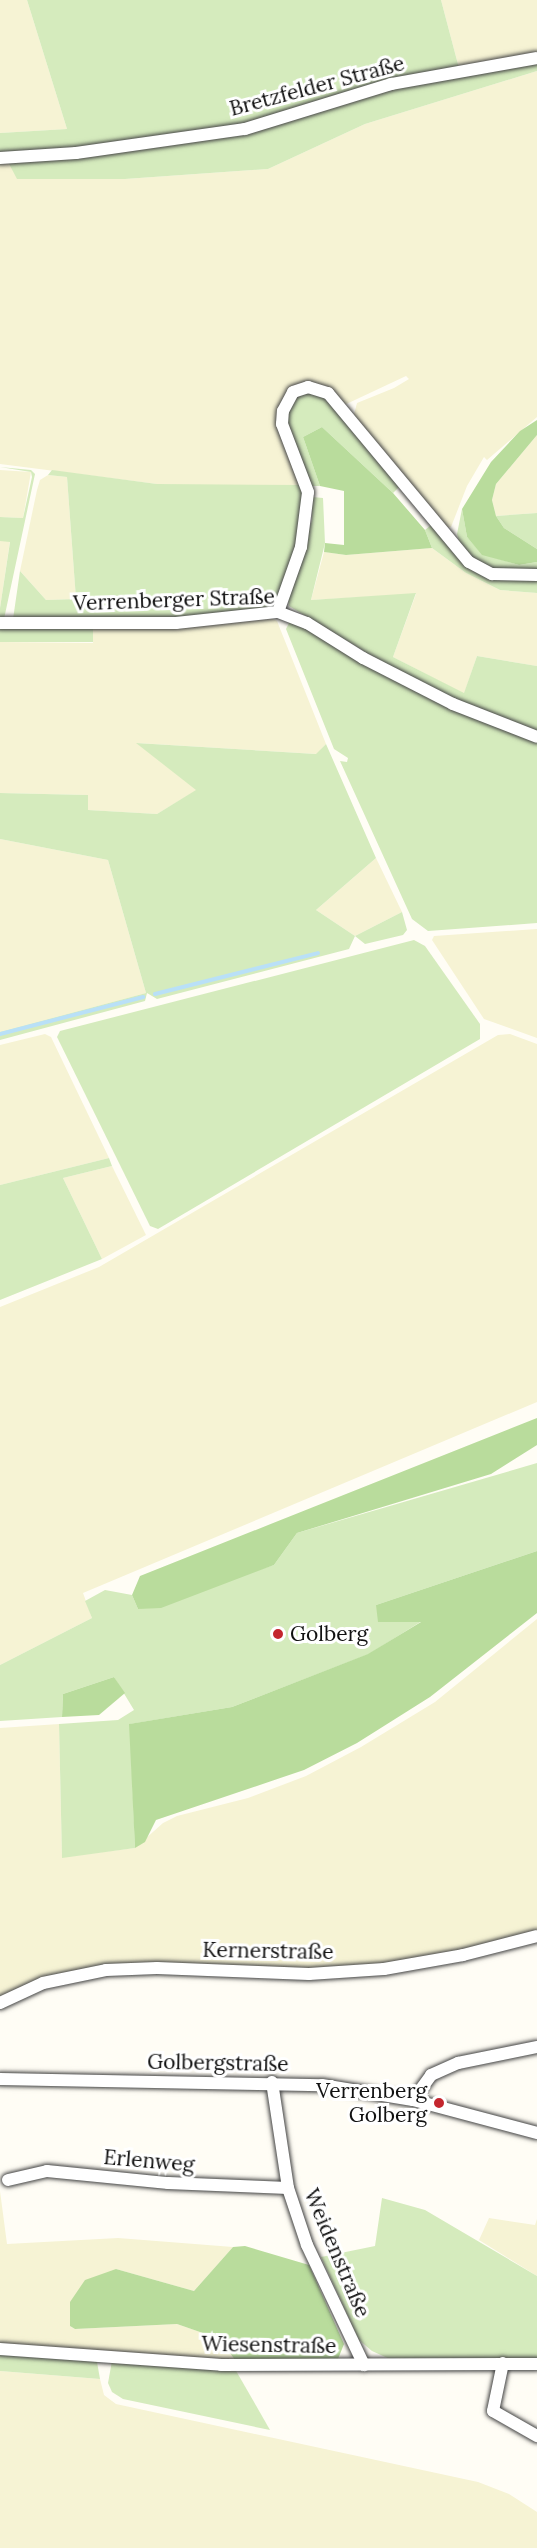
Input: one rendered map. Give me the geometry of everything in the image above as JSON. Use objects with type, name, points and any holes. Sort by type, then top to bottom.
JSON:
[{"type":"street","name":"Bretzfelder Straße","points":[[0,158],[76,153],[245,129],[391,84],[537,58]]},
{"type":"street","points":[[278,612],[301,547],[308,492],[282,424],[283,411],[293,392],[308,387],[328,393],[469,562],[492,574],[537,575]]},
{"type":"street","name":"Verrenberger Straße","points":[[0,623],[176,623],[278,612],[307,623],[363,658],[453,704],[537,737]]},
{"type":"street","name":"Kernerstraße","points":[[0,2003],[44,1983],[106,1970],[157,1968],[309,1974],[384,1969],[463,1955],[537,1936]]},
{"type":"street","points":[[413,2100],[431,2075],[458,2063],[537,2047]]},
{"type":"street","name":"Golbergstraße","points":[[0,2079],[272,2082],[322,2085],[413,2100],[537,2133]]},
{"type":"street","name":"Weidenstraße","points":[[272,2082],[288,2188],[308,2245],[364,2365]]},
{"type":"street","name":"Erlenweg","points":[[8,2180],[47,2171],[168,2183],[288,2188]]},
{"type":"street","name":"Wiesenstraße","points":[[0,2349],[221,2365],[537,2364]]},
{"type":"street","points":[[503,2363],[493,2411],[537,2436]]},
{"type":"shaded area","points":[[0,0],[27,0],[67,129],[0,133]]},
{"type":"shaded area","points":[[441,0],[537,0],[537,58],[460,72]]},
{"type":"shaded area","points":[[537,71],[537,417],[487,460],[484,457],[467,486],[451,527],[445,527],[353,418],[357,403],[394,388],[409,379],[406,376],[340,407],[286,400],[308,492],[157,484],[0,464],[0,158],[6,157],[18,179],[125,179],[268,169],[365,124]]},
{"type":"shaded area","points":[[537,435],[537,513],[496,516],[492,500],[496,484]]},
{"type":"shaded area","points":[[0,470],[31,472],[23,518],[0,517]]},
{"type":"shaded area","points":[[48,475],[67,477],[76,599],[46,600],[20,571],[37,490],[40,480]]},
{"type":"shaded area","points":[[0,541],[10,541],[0,608]]},
{"type":"shaded area","points":[[432,548],[466,573],[500,590],[537,593],[537,666],[477,656],[464,694],[393,657],[416,594],[311,600],[324,552],[346,555]]},
{"type":"shaded area","points":[[273,619],[277,621],[326,744],[317,754],[137,743],[197,790],[157,814],[87,810],[88,795],[0,793],[0,642],[93,643],[93,628],[175,627]]},
{"type":"shaded area","points":[[0,839],[108,860],[146,993],[0,1032]]},
{"type":"shaded area","points":[[376,858],[402,912],[355,936],[316,910]]},
{"type":"shaded area","points":[[537,929],[537,1038],[484,1019],[432,940],[434,936]]},
{"type":"shaded area","points":[[45,1034],[51,1037],[109,1158],[0,1185],[0,1045]]},
{"type":"shaded area","points":[[510,1034],[537,1044],[537,1402],[83,1593],[92,1618],[0,1665],[0,1307],[99,1267],[498,1035]]},
{"type":"shaded area","points":[[112,1166],[146,1235],[102,1259],[63,1178]]},
{"type":"shaded area","points":[[537,1619],[537,1931],[463,1952],[382,1965],[308,1970],[157,1964],[0,1998],[0,1728],[59,1724],[62,1857],[135,1848],[163,1823],[177,1816],[248,1798],[306,1776],[361,1747],[435,1702]]},
{"type":"shaded area","points":[[0,2191],[7,2244],[118,2238],[233,2247],[194,2291],[116,2269],[70,2326],[75,2329],[177,2324],[220,2339],[235,2360],[0,2347]]},
{"type":"shaded area","points":[[489,2218],[535,2225],[537,2219],[537,2276],[479,2240]]},
{"type":"shaded area","points":[[0,2371],[100,2379],[104,2395],[116,2404],[478,2482],[509,2494],[537,2512],[537,2548],[0,2548]]},
{"type":"green space","points":[[27,0],[441,0],[460,72],[537,58],[537,71],[365,124],[268,169],[125,179],[17,179],[6,158],[0,158],[0,133],[67,129]]},
{"type":"green space","points":[[307,391],[327,399],[400,486],[393,493],[322,427],[303,437],[320,486],[311,486],[287,419],[293,398]]},
{"type":"green space","points":[[537,420],[537,435],[496,484],[492,500],[496,516],[504,528],[537,549],[537,562],[519,565],[482,555],[467,537],[462,509],[491,462],[520,431]]},
{"type":"green space","points":[[322,427],[393,493],[425,530],[432,548],[346,555],[324,552],[325,543],[344,545],[344,491],[320,486],[303,437]]},
{"type":"green space","points":[[0,467],[31,470],[35,474],[4,619],[0,619],[0,608],[10,542],[0,541],[0,517],[23,518],[32,477],[31,472]]},
{"type":"green space","points":[[52,470],[157,484],[302,485],[304,522],[274,606],[175,619],[13,619],[20,571],[46,600],[76,599],[67,477],[48,475]]},
{"type":"green space","points":[[312,497],[323,498],[325,543],[311,600],[416,593],[393,657],[464,693],[477,656],[537,666],[537,733],[417,683],[289,606],[288,598],[312,520]]},
{"type":"green space","points":[[462,509],[467,537],[482,554],[519,565],[537,562],[537,572],[508,573],[481,566],[460,544],[457,534]]},
{"type":"green space","points":[[537,513],[537,549],[504,528],[496,516]]},
{"type":"green space","points":[[432,524],[491,578],[537,579],[537,593],[500,590],[466,573],[432,548],[425,530]]},
{"type":"green space","points":[[290,621],[537,741],[537,923],[428,931],[412,919],[340,761],[347,762],[348,758],[334,749],[286,629]]},
{"type":"green space","points":[[0,628],[93,628],[93,642],[0,642]]},
{"type":"green space","points":[[136,743],[316,754],[326,744],[376,858],[316,910],[355,936],[349,949],[157,999],[147,993],[145,1001],[0,1040],[0,1032],[146,993],[108,860],[0,839],[0,793],[88,795],[88,810],[157,814],[196,790]]},
{"type":"green space","points":[[402,912],[407,930],[403,935],[365,944],[355,936]]},
{"type":"green space","points":[[414,940],[425,946],[480,1024],[480,1039],[158,1229],[150,1226],[57,1037],[60,1031]]},
{"type":"green space","points":[[109,1158],[112,1166],[63,1178],[102,1259],[0,1300],[0,1185]]},
{"type":"green space","points":[[537,1418],[537,1445],[491,1474],[297,1533],[274,1565],[161,1608],[138,1609],[132,1595],[140,1576]]},
{"type":"green space","points":[[537,1463],[537,1551],[376,1605],[422,1621],[369,1654],[232,1707],[130,1724],[135,1848],[62,1858],[59,1724],[118,1720],[134,1710],[114,1677],[63,1694],[62,1717],[0,1721],[0,1665],[92,1618],[85,1601],[105,1590],[132,1595],[138,1609],[274,1565],[297,1533]]},
{"type":"green space","points":[[537,1551],[537,1613],[430,1697],[357,1743],[304,1770],[156,1820],[145,1842],[135,1848],[129,1724],[232,1707],[368,1654],[421,1622],[378,1622],[376,1605]]},
{"type":"green space","points":[[114,1677],[125,1693],[99,1715],[62,1717],[63,1694]]},
{"type":"green space","points":[[382,2198],[425,2210],[537,2276],[537,2359],[392,2360],[372,2351],[359,2340],[321,2257],[375,2246]]},
{"type":"green space","points":[[245,2246],[309,2265],[344,2344],[338,2359],[235,2360],[220,2339],[177,2324],[75,2329],[70,2326],[70,2302],[85,2280],[116,2269],[194,2291],[233,2247]]},
{"type":"green space","points":[[0,2352],[87,2359],[97,2362],[100,2379],[0,2371]]},
{"type":"green space","points":[[112,2361],[235,2369],[270,2430],[123,2399],[112,2392],[108,2383]]},
{"type":"waterway","points":[[155,994],[318,953]]},
{"type":"waterway","points":[[0,1034],[143,997]]},
{"type":"place","name":"Golberg","points":[[278,1634]]},
{"type":"place","name":"Verrenberg Golberg","points":[[439,2103]]}]
